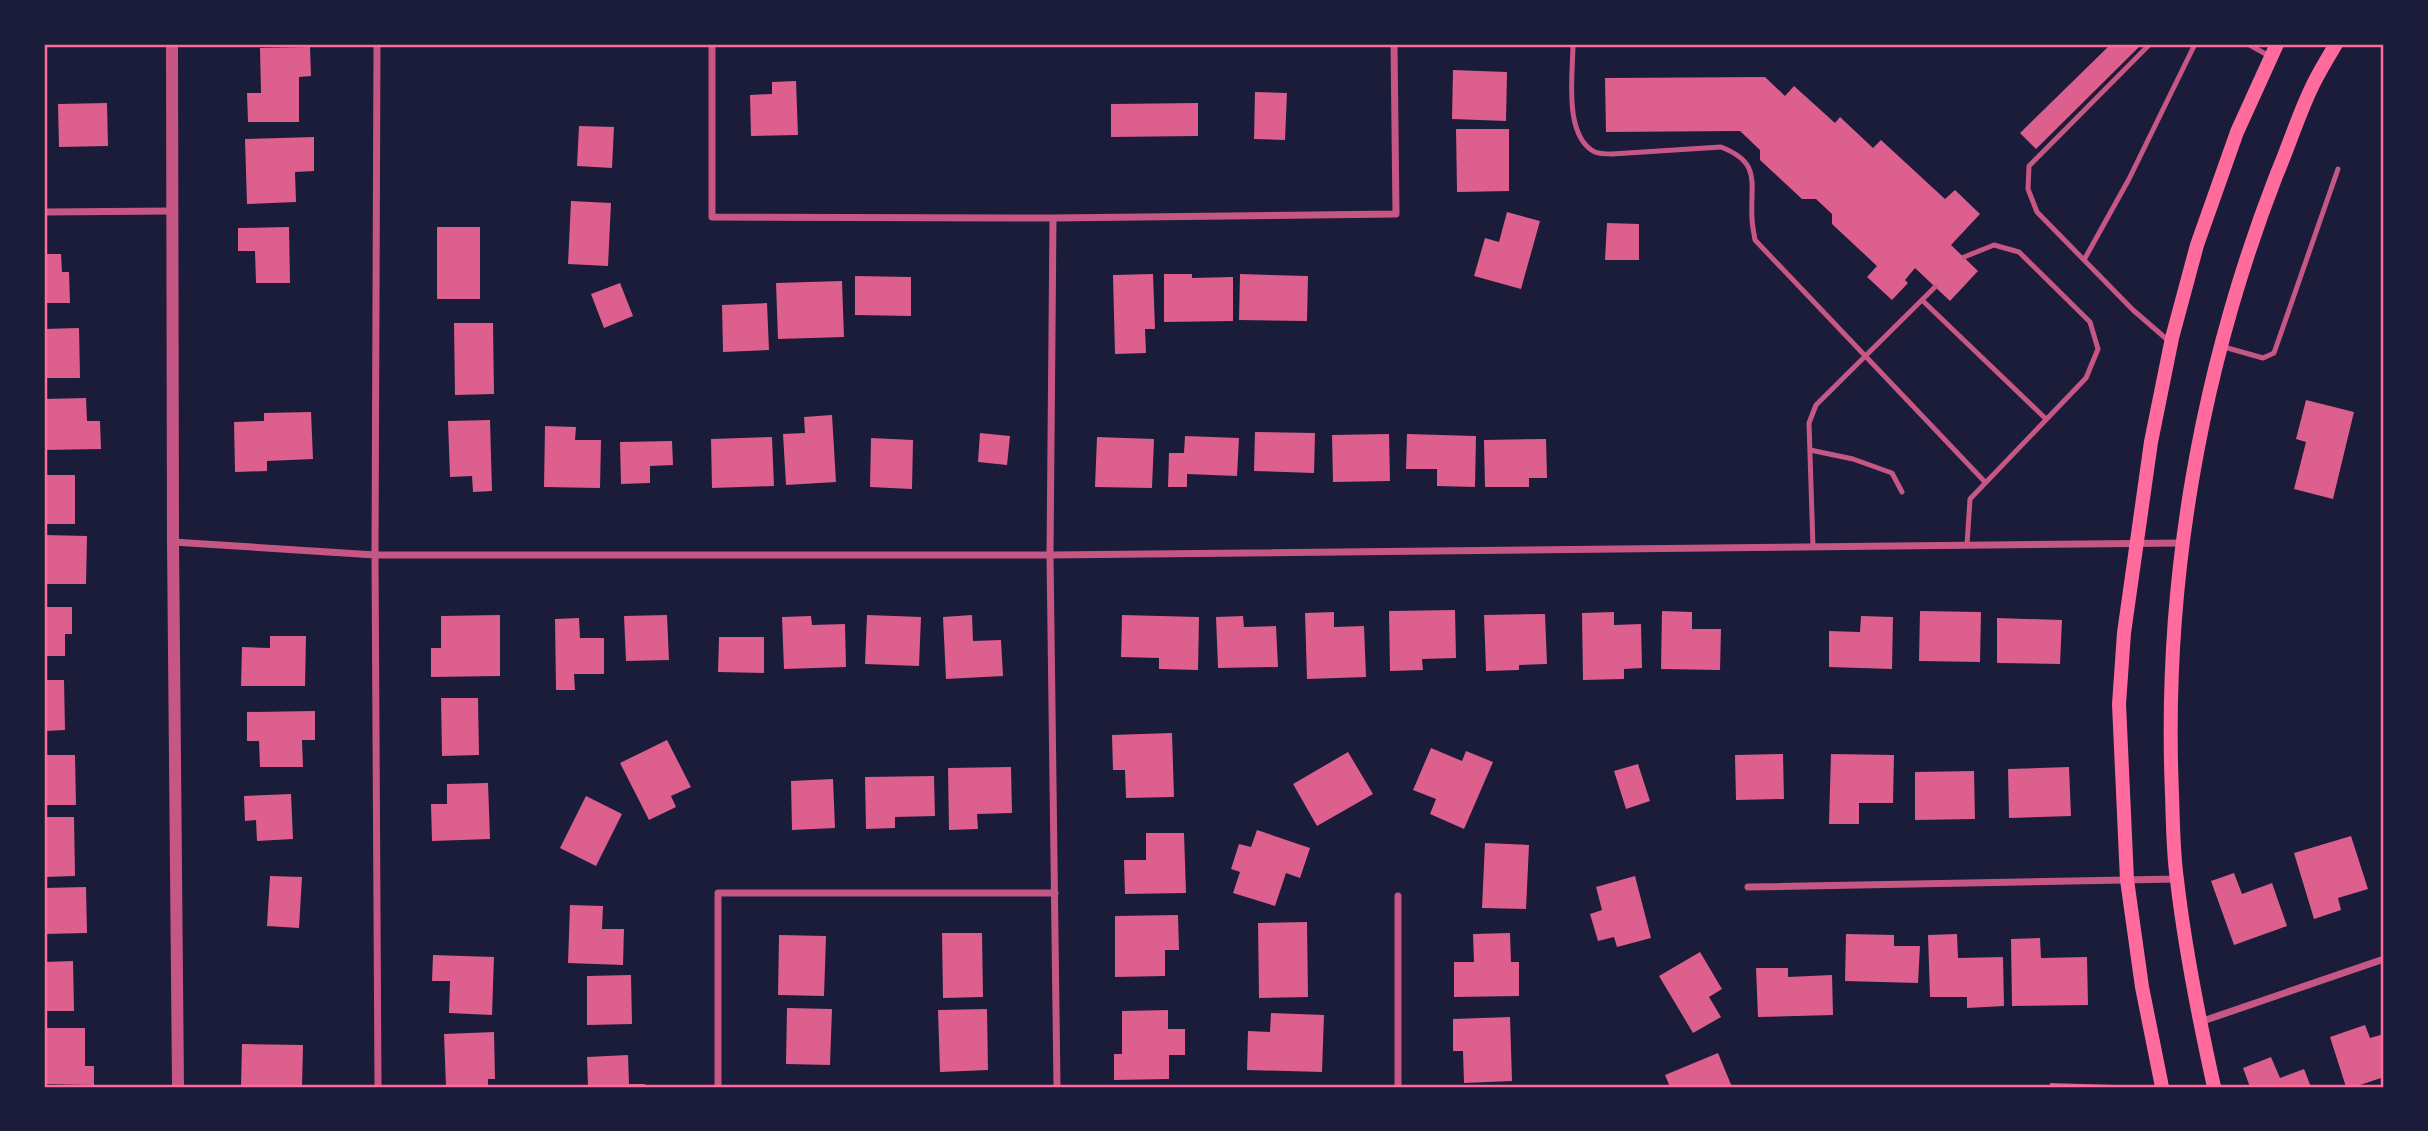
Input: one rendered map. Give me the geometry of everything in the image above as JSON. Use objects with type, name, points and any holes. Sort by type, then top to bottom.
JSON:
[{"type":"main road","points":[[2214,1087],[2200,1022],[2177,879],[2170,721],[2171,656],[2182,543],[2221,346],[2252,239],[2311,90],[2336,44]]},
{"type":"main road","points":[[2162,1087],[2142,987],[2127,880],[2119,704],[2124,633],[2151,442],[2171,343],[2197,245],[2237,132],[2274,50]]},
{"type":"street","points":[[172,44],[178,1087]]},
{"type":"street","points":[[377,44],[375,555],[378,1087]]},
{"type":"street","points":[[712,44],[712,216],[1053,218],[1396,214],[1394,44]]},
{"type":"street","points":[[44,212],[172,211]]},
{"type":"street","points":[[1053,218],[1050,555],[1057,1087]]},
{"type":"street","points":[[173,542],[375,555],[1050,555],[2182,543]]},
{"type":"street","points":[[1748,887],[2177,879]]},
{"type":"street","points":[[718,1087],[718,893],[1055,893]]},
{"type":"street","points":[[1398,897],[1398,1087]]},
{"type":"street","points":[[2200,1022],[2384,959]]},
{"type":"lane","points":[[1573,44],[1572,114],[1582,140],[1596,152],[1612,154],[1721,148],[1737,153],[1748,164],[1754,185],[1752,216],[1755,240],[1985,482]]},
{"type":"lane","points":[[2150,44],[2029,166],[2028,189],[2037,212],[2133,310],[2171,343]]},
{"type":"lane","points":[[2084,260],[2129,179],[2195,44]]},
{"type":"lane","points":[[2248,44],[2274,50]]},
{"type":"lane","points":[[2221,346],[2263,358],[2274,353],[2338,169]]},
{"type":"lane","points":[[1964,257],[1994,245],[2019,252],[2090,322],[2098,349],[2086,378],[1969,499],[1967,545]]},
{"type":"lane","points":[[1813,547],[1809,423],[1816,405],[1935,287]]},
{"type":"lane","points":[[1923,301],[2046,419]]},
{"type":"lane","points":[[1810,450],[1853,458],[1892,472],[1902,492]]},
{"type":"building","points":[[2111,44],[2142,44],[2036,149],[2020,133]]},
{"type":"building","points":[[310,47],[311,76],[299,77],[299,122],[248,122],[247,93],[261,93],[260,48]]},
{"type":"building","points":[[1453,70],[1507,72],[1506,121],[1452,119]]},
{"type":"building","points":[[1765,77],[1785,96],[1794,86],[1835,123],[1840,117],[1873,148],[1881,140],[1945,199],[1955,190],[1980,214],[1951,245],[1978,271],[1950,301],[1915,268],[1905,280],[1908,283],[1892,300],[1867,277],[1877,266],[1832,224],[1832,214],[1816,199],[1802,199],[1760,160],[1760,150],[1740,131],[1606,132],[1605,78]]},
{"type":"building","points":[[796,81],[798,135],[751,136],[750,95],[772,94],[772,82]]},
{"type":"building","points":[[1255,92],[1287,93],[1285,140],[1254,139]]},
{"type":"building","points":[[107,103],[108,146],[59,147],[58,104]]},
{"type":"building","points":[[1198,103],[1198,136],[1111,137],[1111,104]]},
{"type":"building","points":[[579,126],[614,127],[612,168],[577,166]]},
{"type":"building","points":[[1456,129],[1509,129],[1509,191],[1457,192]]},
{"type":"building","points":[[314,137],[314,171],[295,172],[296,202],[247,204],[245,139]]},
{"type":"building","points":[[571,201],[611,203],[608,266],[568,264]]},
{"type":"building","points":[[1507,212],[1540,221],[1521,289],[1474,276],[1485,238],[1499,242]]},
{"type":"building","points":[[1607,223],[1639,224],[1639,260],[1605,260]]},
{"type":"building","points":[[289,227],[290,283],[256,283],[255,251],[238,251],[238,228]]},
{"type":"building","points":[[437,227],[480,227],[480,299],[437,299]]},
{"type":"building","points":[[44,254],[61,254],[62,272],[69,272],[70,303],[44,303]]},
{"type":"building","points":[[1153,274],[1155,329],[1145,329],[1146,353],[1115,354],[1113,275]]},
{"type":"building","points":[[1164,274],[1192,274],[1192,278],[1233,277],[1233,321],[1164,322]]},
{"type":"building","points":[[1240,274],[1308,276],[1307,321],[1239,320]]},
{"type":"building","points":[[855,276],[911,277],[911,316],[855,315]]},
{"type":"building","points":[[842,281],[844,337],[778,339],[776,283]]},
{"type":"building","points":[[620,283],[633,316],[604,328],[591,294]]},
{"type":"building","points":[[767,303],[769,350],[723,352],[722,305]]},
{"type":"building","points":[[454,323],[493,323],[494,394],[455,395]]},
{"type":"building","points":[[79,328],[80,378],[44,378],[44,329]]},
{"type":"building","points":[[86,398],[87,421],[100,421],[101,449],[44,450],[44,399]]},
{"type":"building","points":[[2306,400],[2354,412],[2333,499],[2294,489],[2306,442],[2296,439]]},
{"type":"building","points":[[311,412],[313,459],[267,461],[267,471],[235,472],[234,422],[264,421],[264,413]]},
{"type":"building","points":[[832,415],[836,482],[786,485],[783,434],[805,433],[804,417]]},
{"type":"building","points":[[490,420],[492,491],[473,492],[472,476],[450,477],[448,421]]},
{"type":"building","points":[[545,426],[576,427],[575,440],[601,440],[600,488],[544,487]]},
{"type":"building","points":[[1255,432],[1315,433],[1314,473],[1254,471]]},
{"type":"building","points":[[980,433],[1010,436],[1007,465],[978,462]]},
{"type":"building","points":[[1389,434],[1390,481],[1333,482],[1332,435]]},
{"type":"building","points":[[1407,434],[1476,436],[1475,487],[1437,486],[1437,469],[1406,469]]},
{"type":"building","points":[[1185,436],[1239,438],[1237,476],[1187,474],[1187,487],[1168,487],[1169,453],[1184,453]]},
{"type":"building","points":[[772,437],[774,486],[712,488],[711,439]]},
{"type":"building","points":[[1097,437],[1154,439],[1152,488],[1095,487]]},
{"type":"building","points":[[871,438],[913,440],[912,489],[870,487]]},
{"type":"building","points":[[1546,439],[1547,478],[1529,478],[1529,487],[1485,487],[1484,440]]},
{"type":"building","points":[[672,441],[673,465],[650,466],[650,483],[621,484],[620,442]]},
{"type":"building","points":[[44,475],[75,475],[75,524],[44,524]]},
{"type":"building","points":[[44,535],[87,536],[86,584],[44,584]]},
{"type":"building","points":[[44,607],[72,607],[72,634],[65,634],[65,656],[44,656]]},
{"type":"building","points":[[1455,610],[1456,658],[1422,659],[1423,670],[1390,671],[1389,611]]},
{"type":"building","points":[[1662,611],[1692,612],[1692,629],[1721,629],[1720,670],[1661,669]]},
{"type":"building","points":[[1920,611],[1981,612],[1980,662],[1919,661]]},
{"type":"building","points":[[1334,612],[1334,627],[1364,626],[1366,677],[1307,679],[1305,613]]},
{"type":"building","points":[[1614,612],[1614,625],[1641,624],[1642,668],[1624,669],[1624,679],[1583,680],[1582,613]]},
{"type":"building","points":[[1545,614],[1547,664],[1519,665],[1519,670],[1486,671],[1484,615]]},
{"type":"building","points":[[500,615],[500,676],[431,677],[431,648],[441,648],[441,616]]},
{"type":"building","points":[[667,615],[669,660],[626,661],[624,616]]},
{"type":"building","points":[[867,615],[921,617],[919,666],[865,664]]},
{"type":"building","points":[[972,615],[973,641],[1001,640],[1003,676],[946,679],[943,617]]},
{"type":"building","points":[[1122,615],[1199,617],[1198,670],[1159,669],[1159,658],[1121,657]]},
{"type":"building","points":[[811,616],[812,625],[845,624],[846,667],[784,669],[782,617]]},
{"type":"building","points":[[1243,616],[1244,627],[1276,626],[1278,667],[1218,668],[1216,617]]},
{"type":"building","points":[[1861,616],[1893,617],[1892,669],[1829,667],[1829,631],[1860,632]]},
{"type":"building","points":[[579,618],[580,638],[604,638],[604,674],[574,674],[575,690],[556,690],[555,619]]},
{"type":"building","points":[[1997,618],[2062,620],[2060,664],[1997,663]]},
{"type":"building","points":[[270,636],[306,636],[305,686],[241,686],[242,647],[270,648]]},
{"type":"building","points":[[719,637],[764,637],[764,673],[718,672]]},
{"type":"building","points":[[44,680],[64,680],[65,730],[44,731]]},
{"type":"building","points":[[441,698],[478,698],[479,755],[442,756]]},
{"type":"building","points":[[315,711],[315,740],[302,740],[303,767],[260,767],[259,741],[247,741],[247,712]]},
{"type":"building","points":[[1172,733],[1174,797],[1126,798],[1125,770],[1113,770],[1112,735]]},
{"type":"building","points":[[667,740],[691,787],[671,796],[676,807],[649,820],[620,763]]},
{"type":"building","points":[[1431,748],[1462,761],[1466,751],[1493,762],[1464,829],[1430,814],[1436,799],[1413,790]]},
{"type":"building","points":[[1348,752],[1373,794],[1317,826],[1293,784]]},
{"type":"building","points":[[1783,754],[1784,799],[1736,800],[1735,755]]},
{"type":"building","points":[[1831,754],[1894,755],[1893,803],[1859,803],[1859,824],[1829,824]]},
{"type":"building","points":[[44,755],[75,755],[76,805],[44,805]]},
{"type":"building","points":[[1638,764],[1650,801],[1626,809],[1614,771]]},
{"type":"building","points":[[1011,767],[1012,813],[977,814],[978,829],[949,830],[948,768]]},
{"type":"building","points":[[2069,767],[2071,816],[2009,818],[2008,769]]},
{"type":"building","points":[[1974,771],[1975,819],[1915,820],[1915,772]]},
{"type":"building","points":[[934,776],[935,816],[895,817],[895,828],[866,829],[865,777]]},
{"type":"building","points":[[833,779],[835,828],[792,830],[791,781]]},
{"type":"building","points":[[488,783],[490,839],[432,841],[431,804],[447,804],[447,784]]},
{"type":"building","points":[[291,794],[293,839],[257,841],[256,820],[245,821],[244,796]]},
{"type":"building","points":[[586,796],[622,814],[596,866],[560,848]]},
{"type":"building","points":[[44,817],[74,817],[75,876],[44,877]]},
{"type":"building","points":[[1257,830],[1310,848],[1300,878],[1286,873],[1275,906],[1233,893],[1240,872],[1231,869],[1239,844],[1251,847]]},
{"type":"building","points":[[1146,833],[1184,833],[1186,893],[1125,894],[1124,860],[1146,860]]},
{"type":"building","points":[[2351,836],[2368,889],[2338,898],[2341,910],[2314,919],[2294,853]]},
{"type":"building","points":[[1485,843],[1529,845],[1526,909],[1482,908]]},
{"type":"building","points":[[2234,873],[2242,894],[2272,883],[2287,926],[2234,945],[2211,881]]},
{"type":"building","points":[[270,876],[302,877],[299,928],[267,926]]},
{"type":"building","points":[[1635,876],[1651,938],[1617,947],[1614,937],[1598,941],[1590,914],[1602,910],[1596,887]]},
{"type":"building","points":[[86,887],[87,933],[44,934],[44,888]]},
{"type":"building","points":[[570,905],[603,906],[602,929],[624,929],[623,965],[568,963]]},
{"type":"building","points":[[1178,915],[1179,950],[1165,950],[1165,976],[1115,977],[1115,916]]},
{"type":"building","points":[[1307,922],[1308,997],[1259,998],[1258,923]]},
{"type":"building","points":[[942,933],[982,933],[983,997],[943,998]]},
{"type":"building","points":[[1510,933],[1511,962],[1519,962],[1519,996],[1454,997],[1454,962],[1474,962],[1473,934]]},
{"type":"building","points":[[1846,934],[1894,935],[1894,946],[1920,946],[1918,983],[1845,981]]},
{"type":"building","points":[[1957,934],[1958,958],[2003,957],[2004,1006],[1967,1008],[1967,997],[1930,997],[1928,935]]},
{"type":"building","points":[[779,935],[826,936],[824,996],[778,995]]},
{"type":"building","points":[[2040,938],[2041,958],[2087,957],[2088,1005],[2012,1006],[2011,939]]},
{"type":"building","points":[[1700,952],[1722,989],[1709,997],[1721,1017],[1693,1033],[1659,976]]},
{"type":"building","points":[[433,955],[494,957],[492,1015],[449,1013],[450,981],[432,981]]},
{"type":"building","points":[[73,961],[74,1011],[44,1011],[44,962]]},
{"type":"building","points":[[1756,968],[1788,968],[1788,977],[1832,975],[1833,1015],[1758,1017]]},
{"type":"building","points":[[631,975],[632,1024],[587,1025],[587,976]]},
{"type":"building","points":[[787,1008],[832,1009],[830,1065],[786,1064]]},
{"type":"building","points":[[987,1009],[988,1070],[940,1072],[938,1010]]},
{"type":"building","points":[[1168,1010],[1168,1029],[1185,1029],[1185,1055],[1169,1055],[1169,1079],[1114,1080],[1114,1054],[1122,1054],[1122,1011]]},
{"type":"building","points":[[1271,1013],[1324,1015],[1322,1072],[1247,1070],[1248,1031],[1270,1032]]},
{"type":"building","points":[[1510,1017],[1512,1081],[1464,1083],[1463,1051],[1453,1051],[1453,1019]]},
{"type":"building","points":[[2365,1025],[2370,1038],[2384,1034],[2384,1077],[2346,1087],[2330,1037]]},
{"type":"building","points":[[44,1028],[85,1028],[85,1066],[94,1066],[94,1085],[44,1084]]},
{"type":"building","points":[[494,1032],[495,1079],[488,1079],[488,1087],[446,1087],[444,1034]]},
{"type":"building","points":[[242,1044],[303,1045],[302,1087],[241,1087]]},
{"type":"building","points":[[1718,1053],[1732,1087],[1670,1087],[1665,1075]]},
{"type":"building","points":[[628,1055],[629,1084],[645,1084],[645,1087],[588,1087],[587,1057]]},
{"type":"building","points":[[2271,1057],[2280,1078],[2304,1069],[2311,1087],[2250,1087],[2243,1068]]},
{"type":"building","points":[[2050,1083],[2115,1085],[2115,1087],[2050,1087]]}]
